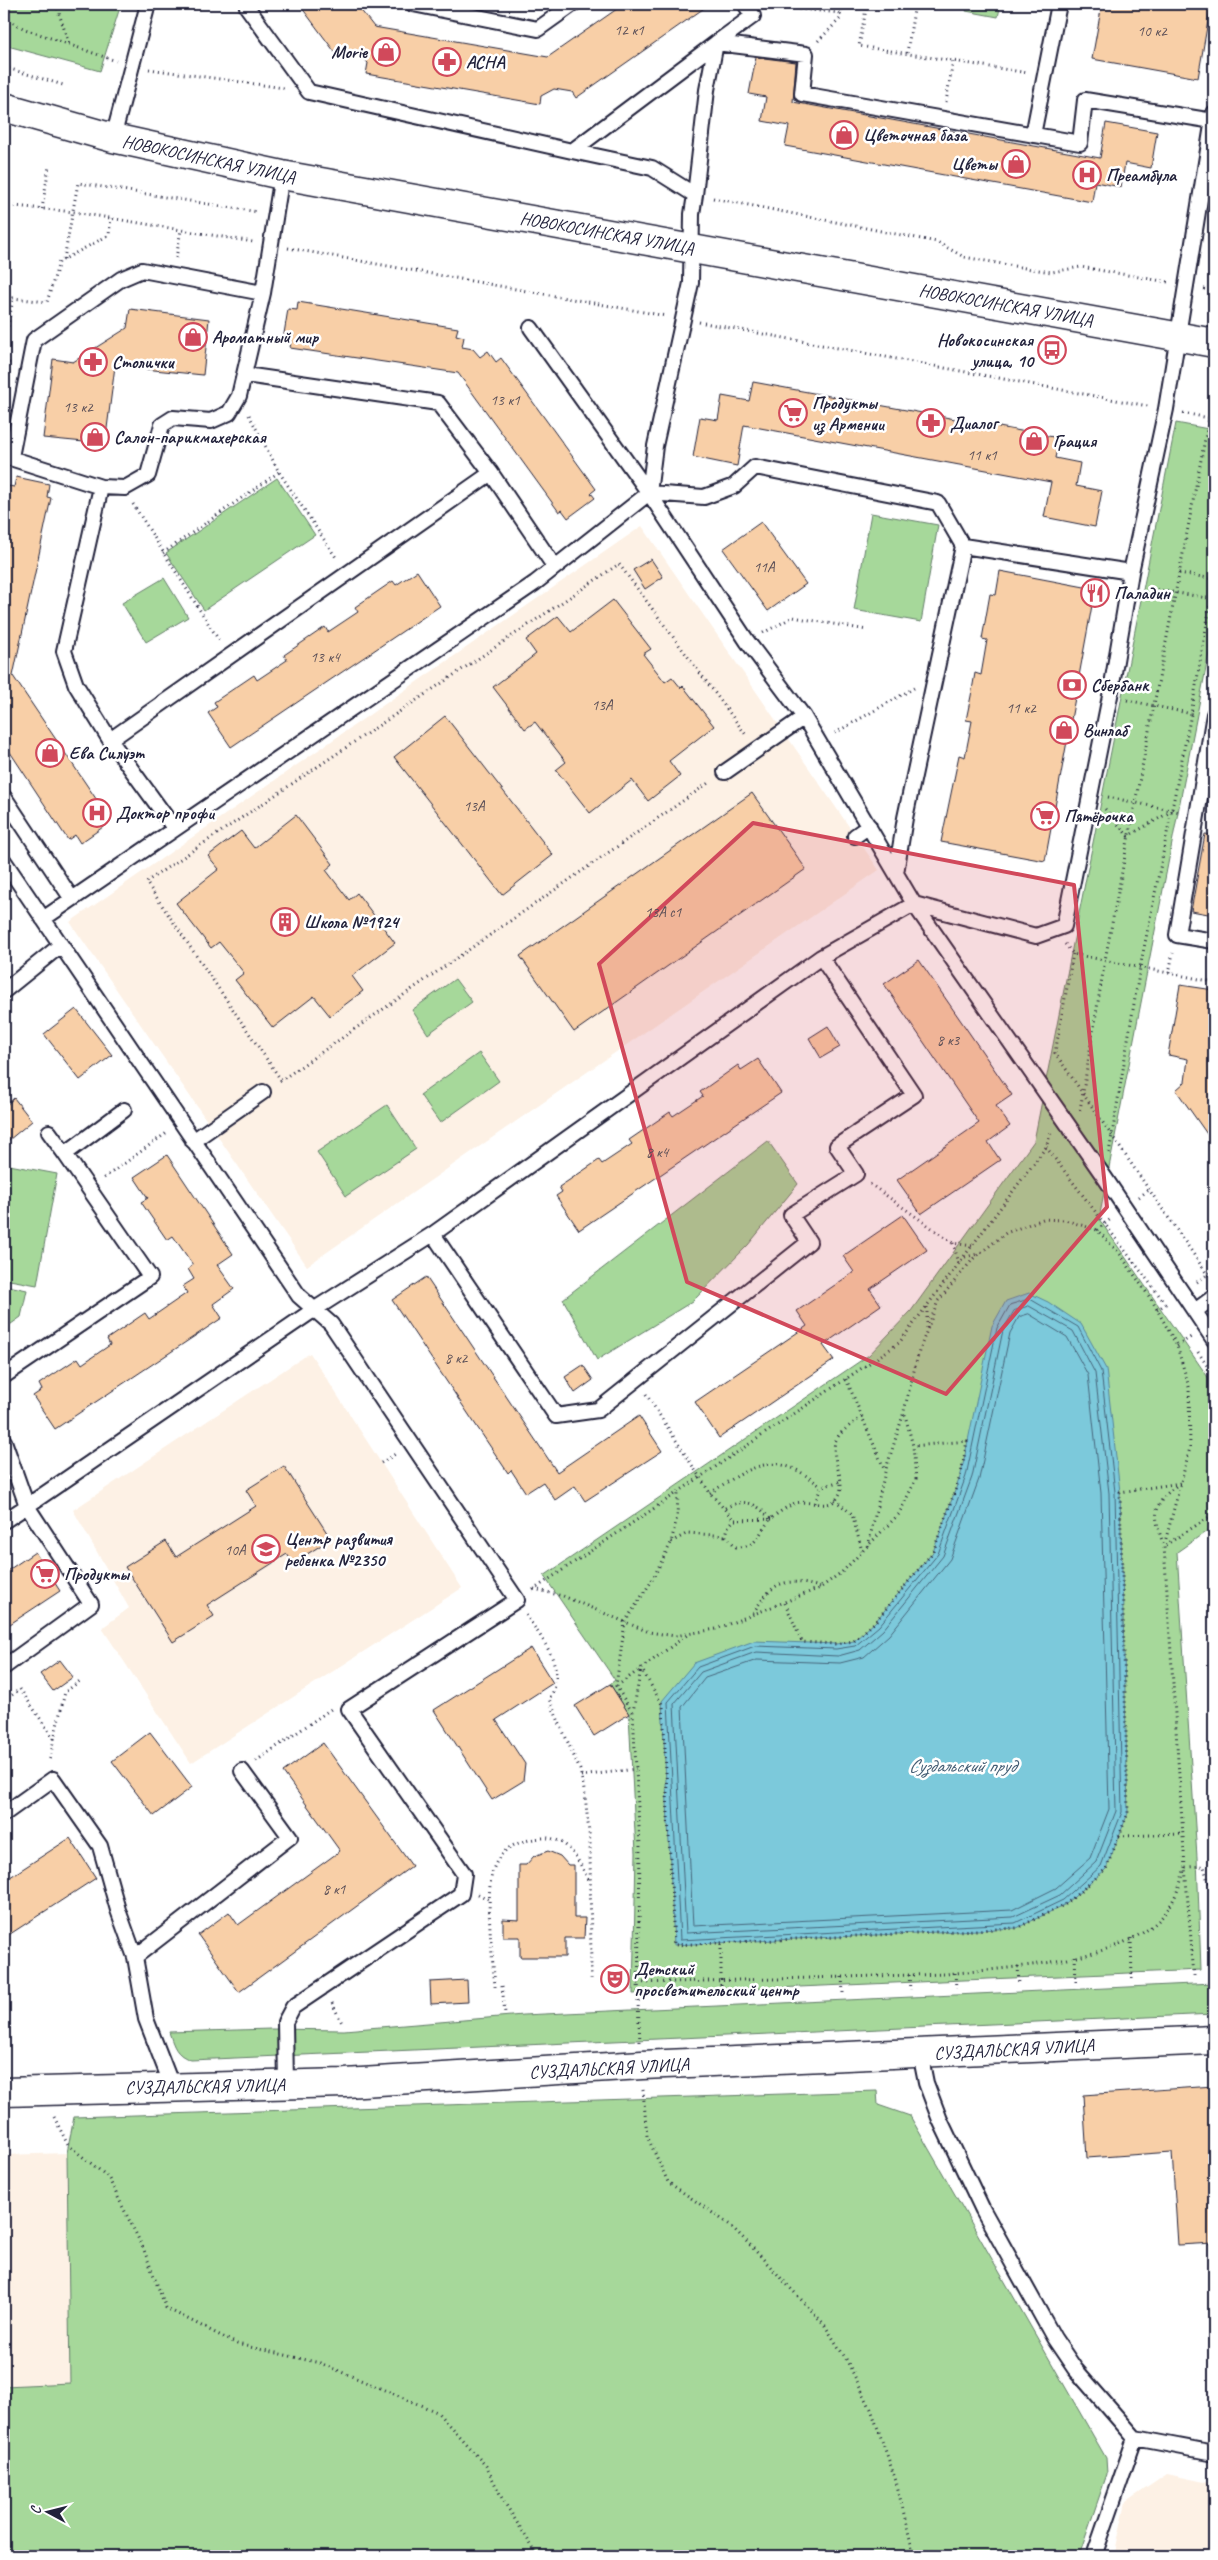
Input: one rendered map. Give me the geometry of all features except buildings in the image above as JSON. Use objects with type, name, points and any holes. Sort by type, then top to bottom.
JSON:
[{"type":"street","name":"НОВОКОСИНСКАЯ УЛИЦА","points":[[4,107],[113,138],[282,175],[692,247],[1214,343]]},
{"type":"street","name":"СУЗДАЛЬСКАЯ УЛИЦА","points":[[4,2092],[286,2084],[1214,2040]]},
{"type":"lane","points":[[113,138],[148,4]]},
{"type":"lane","points":[[413,4],[538,29],[573,4]]},
{"type":"lane","points":[[572,150],[753,16],[745,4]]},
{"type":"lane","points":[[1033,135],[1059,4]]},
{"type":"lane","points":[[248,5],[309,92],[652,168],[695,194]]},
{"type":"lane","points":[[4,1521],[315,1309],[434,1234],[821,957],[914,904],[1036,936],[1064,926],[1110,696],[1130,579],[1166,409],[1214,117],[1085,100],[1080,143],[802,94],[806,54],[716,43]]},
{"type":"lane","points":[[649,493],[655,446],[691,283],[695,194],[707,90],[716,43]]},
{"type":"lane","points":[[263,293],[142,270],[121,278],[34,340],[7,456],[101,487],[125,488],[148,475],[162,425],[173,418],[211,421],[229,413],[239,396],[245,375],[263,293],[272,245],[282,175]]},
{"type":"lane","points":[[531,328],[649,493],[747,641],[804,717],[914,904],[1105,1178],[1214,1340]]},
{"type":"lane","points":[[245,375],[438,403],[491,474],[554,566]]},
{"type":"lane","points":[[43,919],[535,583],[554,566],[649,493],[704,497],[734,486],[755,467],[938,503],[963,546],[905,818],[896,873]]},
{"type":"lane","points":[[110,740],[491,474]]},
{"type":"lane","points":[[101,487],[64,651],[76,685],[110,740],[174,828]]},
{"type":"lane","points":[[963,546],[1130,579]]},
{"type":"lane","points":[[1214,716],[1176,935],[1214,941]]},
{"type":"lane","points":[[725,772],[804,717]]},
{"type":"lane","points":[[4,797],[72,899]]},
{"type":"lane","points":[[856,836],[869,826]]},
{"type":"lane","points":[[4,860],[299,1296],[331,1324],[517,1600],[349,1710],[464,1874],[461,1894],[294,2007],[285,2022],[286,2084]]},
{"type":"lane","points":[[4,991],[61,945]]},
{"type":"lane","points":[[434,1234],[556,1416],[598,1410],[808,1242],[792,1215],[856,1174],[837,1146],[914,1095],[821,957]]},
{"type":"lane","points":[[193,1141],[263,1092]]},
{"type":"lane","points":[[65,1154],[124,1110]]},
{"type":"lane","points":[[4,1376],[150,1277],[49,1132]]},
{"type":"lane","points":[[1195,1311],[1214,1297]]},
{"type":"lane","points":[[4,1441],[27,1506],[91,1604],[4,1667]]},
{"type":"lane","points":[[135,1957],[290,1837],[242,1771]]},
{"type":"lane","points":[[4,1814],[53,1779],[100,1846],[118,1910],[135,1957],[146,2019],[172,2086]]},
{"type":"lane","points":[[920,2053],[926,2083],[940,2120],[983,2210],[1054,2338],[1075,2368],[1135,2438],[1214,2453]]},
{"type":"lane","points":[[1094,2556],[1135,2438]]},
{"type":"path","points":[[56,4],[70,44]]},
{"type":"path","points":[[806,54],[840,19],[842,4]]},
{"type":"path","points":[[867,4],[859,46],[1045,76]]},
{"type":"path","points":[[907,53],[915,4]]},
{"type":"path","points":[[763,5],[841,14]]},
{"type":"path","points":[[4,18],[25,29],[132,66],[309,92]]},
{"type":"path","points":[[943,119],[953,61]]},
{"type":"path","points":[[4,67],[64,85]]},
{"type":"path","points":[[42,209],[49,166]]},
{"type":"path","points":[[64,259],[78,183],[261,212],[260,220]]},
{"type":"path","points":[[695,194],[937,242],[964,257],[1052,272],[1081,267],[1214,290]]},
{"type":"path","points":[[4,205],[74,212],[272,245],[684,319],[1214,419]]},
{"type":"path","points":[[4,303],[13,298],[47,302],[59,262],[109,235],[111,218]]},
{"type":"path","points":[[4,346],[13,298]]},
{"type":"path","points":[[239,396],[279,472],[347,574]]},
{"type":"path","points":[[1076,1137],[1105,960],[1209,418]]},
{"type":"path","points":[[163,553],[279,472]]},
{"type":"path","points":[[125,488],[163,553],[230,656]]},
{"type":"path","points":[[281,1080],[146,882],[619,564],[757,749]]},
{"type":"path","points":[[1179,572],[1214,579]]},
{"type":"path","points":[[1130,579],[1175,593],[1213,599]]},
{"type":"path","points":[[1105,1178],[1140,968],[1191,714],[1213,599],[1214,583]]},
{"type":"path","points":[[747,641],[793,617],[867,630]]},
{"type":"path","points":[[819,742],[935,676]]},
{"type":"path","points":[[1110,696],[1191,714],[1214,716]]},
{"type":"path","points":[[263,1092],[725,772]]},
{"type":"path","points":[[1090,792],[1197,816]]},
{"type":"path","points":[[1090,792],[1128,836]]},
{"type":"path","points":[[1128,836],[1172,810]]},
{"type":"path","points":[[1214,982],[1073,954],[1055,1053],[1214,1285]]},
{"type":"path","points":[[517,1600],[899,1343],[1046,1147],[1059,1114]]},
{"type":"path","points":[[89,1189],[181,1122]]},
{"type":"path","points":[[1046,1147],[1170,1311]]},
{"type":"path","points":[[856,1174],[953,1243],[972,1246]]},
{"type":"path","points":[[868,1546],[885,1472],[904,1411],[919,1351],[938,1302],[980,1254],[1006,1234],[1043,1219],[1065,1220],[1098,1230],[1120,1254],[1153,1302],[1177,1346],[1189,1387],[1190,1448],[1164,1546]]},
{"type":"path","points":[[953,1243],[959,1263]]},
{"type":"path","points":[[964,1257],[980,1254]]},
{"type":"path","points":[[927,1306],[927,1331]]},
{"type":"path","points":[[1184,1332],[1214,1376]]},
{"type":"path","points":[[636,1379],[710,1493],[734,1520]]},
{"type":"path","points":[[846,1379],[885,1472]]},
{"type":"path","points":[[534,1589],[563,1596],[649,1632],[674,1636],[716,1629],[820,1588],[842,1572],[899,1514],[916,1479],[913,1446],[904,1411]]},
{"type":"path","points":[[771,1519],[734,1520],[728,1527],[726,1536],[729,1542],[736,1547],[747,1547],[753,1544],[771,1519],[801,1501],[824,1505],[835,1500],[840,1494],[841,1481],[834,1455],[834,1442],[842,1431],[862,1417]]},
{"type":"path","points":[[785,1603],[802,1642],[836,1644],[854,1641],[875,1622],[933,1552],[961,1474],[967,1441],[913,1446]]},
{"type":"path","points":[[710,1493],[758,1464],[796,1468],[821,1487]]},
{"type":"path","points":[[821,1487],[841,1481]]},
{"type":"path","points":[[641,1668],[663,1706],[674,1945],[1017,1928],[1066,1904],[1106,1869],[1128,1813],[1120,1492],[1181,1483]]},
{"type":"path","points":[[1181,1483],[1165,1494],[1158,1504],[1155,1516],[1164,1546],[1194,1976]]},
{"type":"path","points":[[815,1503],[821,1487]]},
{"type":"path","points":[[633,1712],[616,1686],[625,1622],[651,1582],[671,1542],[677,1517],[678,1493]]},
{"type":"path","points":[[835,1500],[852,1514],[862,1552]]},
{"type":"path","points":[[725,1508],[737,1502],[750,1502],[760,1507],[771,1519]]},
{"type":"path","points":[[1164,1546],[1214,1514]]},
{"type":"path","points":[[671,1542],[688,1534],[726,1536]]},
{"type":"path","points":[[753,1613],[768,1591],[782,1583],[802,1582],[820,1588]]},
{"type":"path","points":[[532,1624],[552,1653],[556,1672],[554,1690],[548,1699],[581,1776],[590,1842],[591,1980]]},
{"type":"path","points":[[616,1686],[689,1634]]},
{"type":"path","points":[[638,2003],[640,1846],[633,1712],[641,1668]]},
{"type":"path","points":[[44,1786],[65,1692],[81,1680]]},
{"type":"path","points":[[4,1701],[20,1689],[54,1739]]},
{"type":"path","points":[[581,1776],[636,1769]]},
{"type":"path","points":[[1119,1836],[1184,1834]]},
{"type":"path","points":[[495,1987],[490,1884],[494,1865],[508,1848],[523,1840],[546,1838],[561,1843],[576,1854],[590,1885]]},
{"type":"path","points":[[1185,1867],[1204,1866],[1208,1882],[1214,1884]]},
{"type":"path","points":[[638,1983],[956,1973],[1018,1966],[1075,1956],[1132,1938],[1157,1922],[1179,1889],[1185,1867]]},
{"type":"path","points":[[1132,1938],[1132,1979]]},
{"type":"path","points":[[720,1944],[721,1999]]},
{"type":"path","points":[[1075,1956],[1076,1982]]},
{"type":"path","points":[[1018,1966],[1019,1985]]},
{"type":"path","points":[[956,1973],[956,1988]]},
{"type":"path","points":[[909,1975],[910,1990]]},
{"type":"path","points":[[842,1977],[843,1993]]},
{"type":"path","points":[[502,1986],[505,2013]]},
{"type":"path","points":[[644,2096],[647,2136],[668,2182],[730,2225],[750,2244],[824,2324],[846,2359],[871,2408],[887,2454],[896,2481],[914,2556]]},
{"type":"path","points":[[54,2117],[68,2145],[108,2177],[144,2250],[166,2308],[237,2344],[320,2363],[437,2412],[486,2466],[503,2500],[538,2556]]},
{"type":"highlighted area","points":[[753,823],[1074,885],[1107,1207],[946,1394],[687,1282],[599,964]]},
{"type":"shaded area","points":[[642,526],[879,870],[307,1266],[70,922]]},
{"type":"shaded area","name":"Центр развития ребенка №2350","points":[[310,1353],[462,1588],[191,1763],[102,1628],[129,1608],[73,1510]]},
{"type":"shaded area","points":[[67,2153],[70,2383],[4,2386],[4,2155]]},
{"type":"shaded area","points":[[1167,2474],[1214,2484],[1214,2556],[1114,2556],[1126,2502]]},
{"type":"green space","points":[[4,4],[121,4],[100,71],[4,45]]},
{"type":"green space","points":[[968,4],[1001,4],[998,17],[966,11]]},
{"type":"green space","points":[[1176,423],[1214,430],[1214,627],[1099,1219],[1214,1386],[1214,1526],[1177,1552],[1197,1857],[1201,1970],[633,1994],[636,1853],[629,1714],[610,1684],[615,1680],[544,1576],[869,1355],[911,1311],[1034,1141]]},
{"type":"green space","points":[[277,478],[315,535],[204,610],[166,553]]},
{"type":"green space","points":[[871,513],[938,525],[921,622],[854,610]]},
{"type":"green space","points":[[164,578],[188,617],[146,642],[122,603]]},
{"type":"green space","points":[[455,979],[472,1002],[428,1034],[412,1010]]},
{"type":"green space","points":[[479,1053],[499,1081],[440,1123],[420,1095]]},
{"type":"green space","points":[[387,1105],[416,1149],[346,1196],[317,1152]]},
{"type":"green space","points":[[768,1141],[798,1184],[748,1245],[693,1301],[597,1360],[563,1299]]},
{"type":"green space","points":[[4,1164],[57,1174],[37,1285],[4,1279]]},
{"type":"green space","points":[[4,1285],[27,1290],[21,1317],[4,1329]]},
{"type":"green space","points":[[1214,1983],[1214,2014],[191,2060],[182,2056],[176,2050],[169,2032],[271,2029],[344,2030],[523,2015]]},
{"type":"green space","points":[[877,2091],[878,2105],[910,2116],[1106,2458],[1107,2474],[1079,2556],[4,2556],[4,2386],[70,2383],[67,2153],[74,2117]]},
{"type":"water","name":"Суздальский пруд","points":[[1029,1293],[1048,1302],[1081,1324],[1106,1369],[1120,1492],[1128,1813],[1106,1869],[1066,1904],[1017,1928],[674,1945],[662,1701],[694,1663],[754,1641],[836,1644],[854,1641],[875,1622],[933,1552],[961,1474],[992,1326],[1006,1301]]},
{"type":"place","name":"Morie","points":[[386,52]]},
{"type":"place","name":"АСНА","points":[[447,62]]},
{"type":"place","name":"Цветочная база","points":[[844,135]]},
{"type":"place","name":"Цветы","points":[[1016,164]]},
{"type":"place","name":"Преамбула","points":[[1087,175]]},
{"type":"place","name":"Ароматный мир","points":[[193,337]]},
{"type":"place","name":"Новокосинская улица, 10","points":[[1052,350]]},
{"type":"place","name":"Столички","points":[[93,362]]},
{"type":"place","name":"Продукты из Армении","points":[[793,413]]},
{"type":"place","name":"Диалог","points":[[931,423]]},
{"type":"place","name":"Салон-парикмахерская","points":[[95,437]]},
{"type":"place","name":"Грация","points":[[1034,441]]},
{"type":"place","name":"Паладин","points":[[1095,593]]},
{"type":"place","name":"Сбербанк","points":[[1072,685]]},
{"type":"place","name":"Винлаб","points":[[1064,730]]},
{"type":"place","name":"Ева Силуэт","points":[[50,753]]},
{"type":"place","name":"Доктор профи","points":[[97,813]]},
{"type":"place","name":"Пятёрочка","points":[[1045,816]]},
{"type":"place","name":"Школа №1924","points":[[285,922]]},
{"type":"place","name":"Центр развития ребенка №2350","points":[[266,1549]]},
{"type":"place","name":"Продукты","points":[[45,1574]]},
{"type":"place","name":"Детский просветительский центр","points":[[615,1979]]}]
